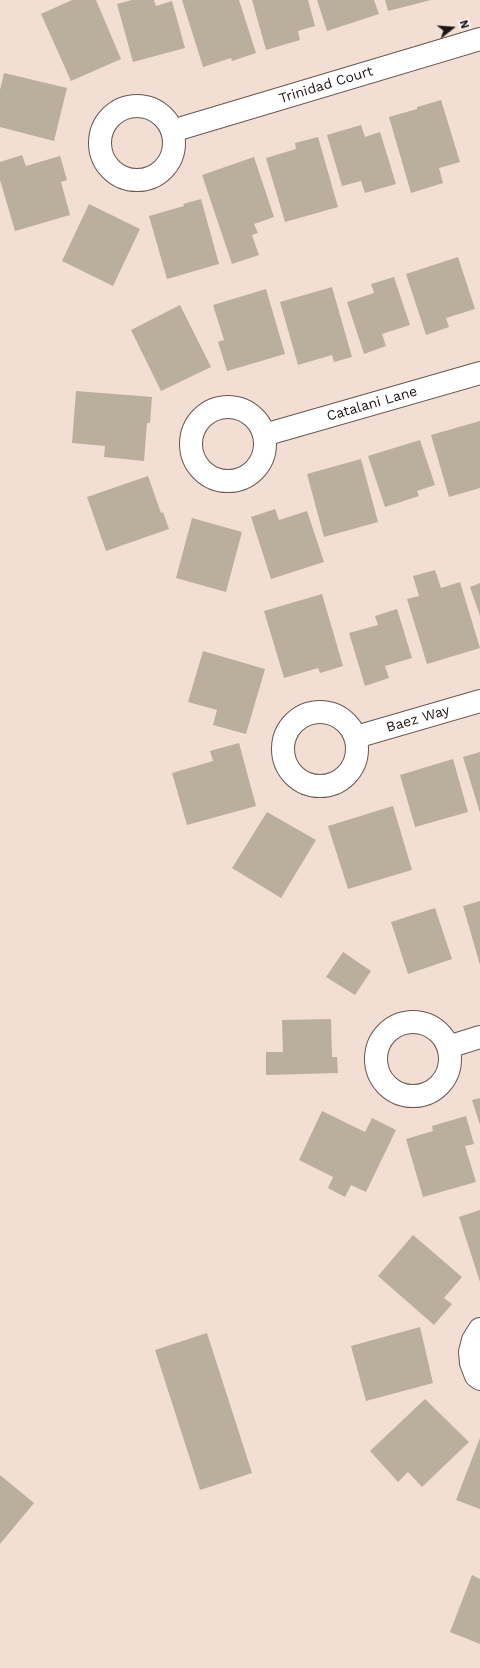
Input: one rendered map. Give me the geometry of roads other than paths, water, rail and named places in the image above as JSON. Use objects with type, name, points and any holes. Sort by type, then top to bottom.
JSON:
[{"type":"street","name":"Trinidad Court","points":[[172,131],[480,39]]},
{"type":"street","name":"Catalani Lane","points":[[264,435],[480,373]]},
{"type":"street","name":"Baez Way","points":[[356,737],[480,701]]},
{"type":"street","points":[[448,1047],[480,1037]]},
{"type":"street","points":[[480,1329],[473,1340],[470,1352],[471,1363],[476,1376],[480,1379]]}]
